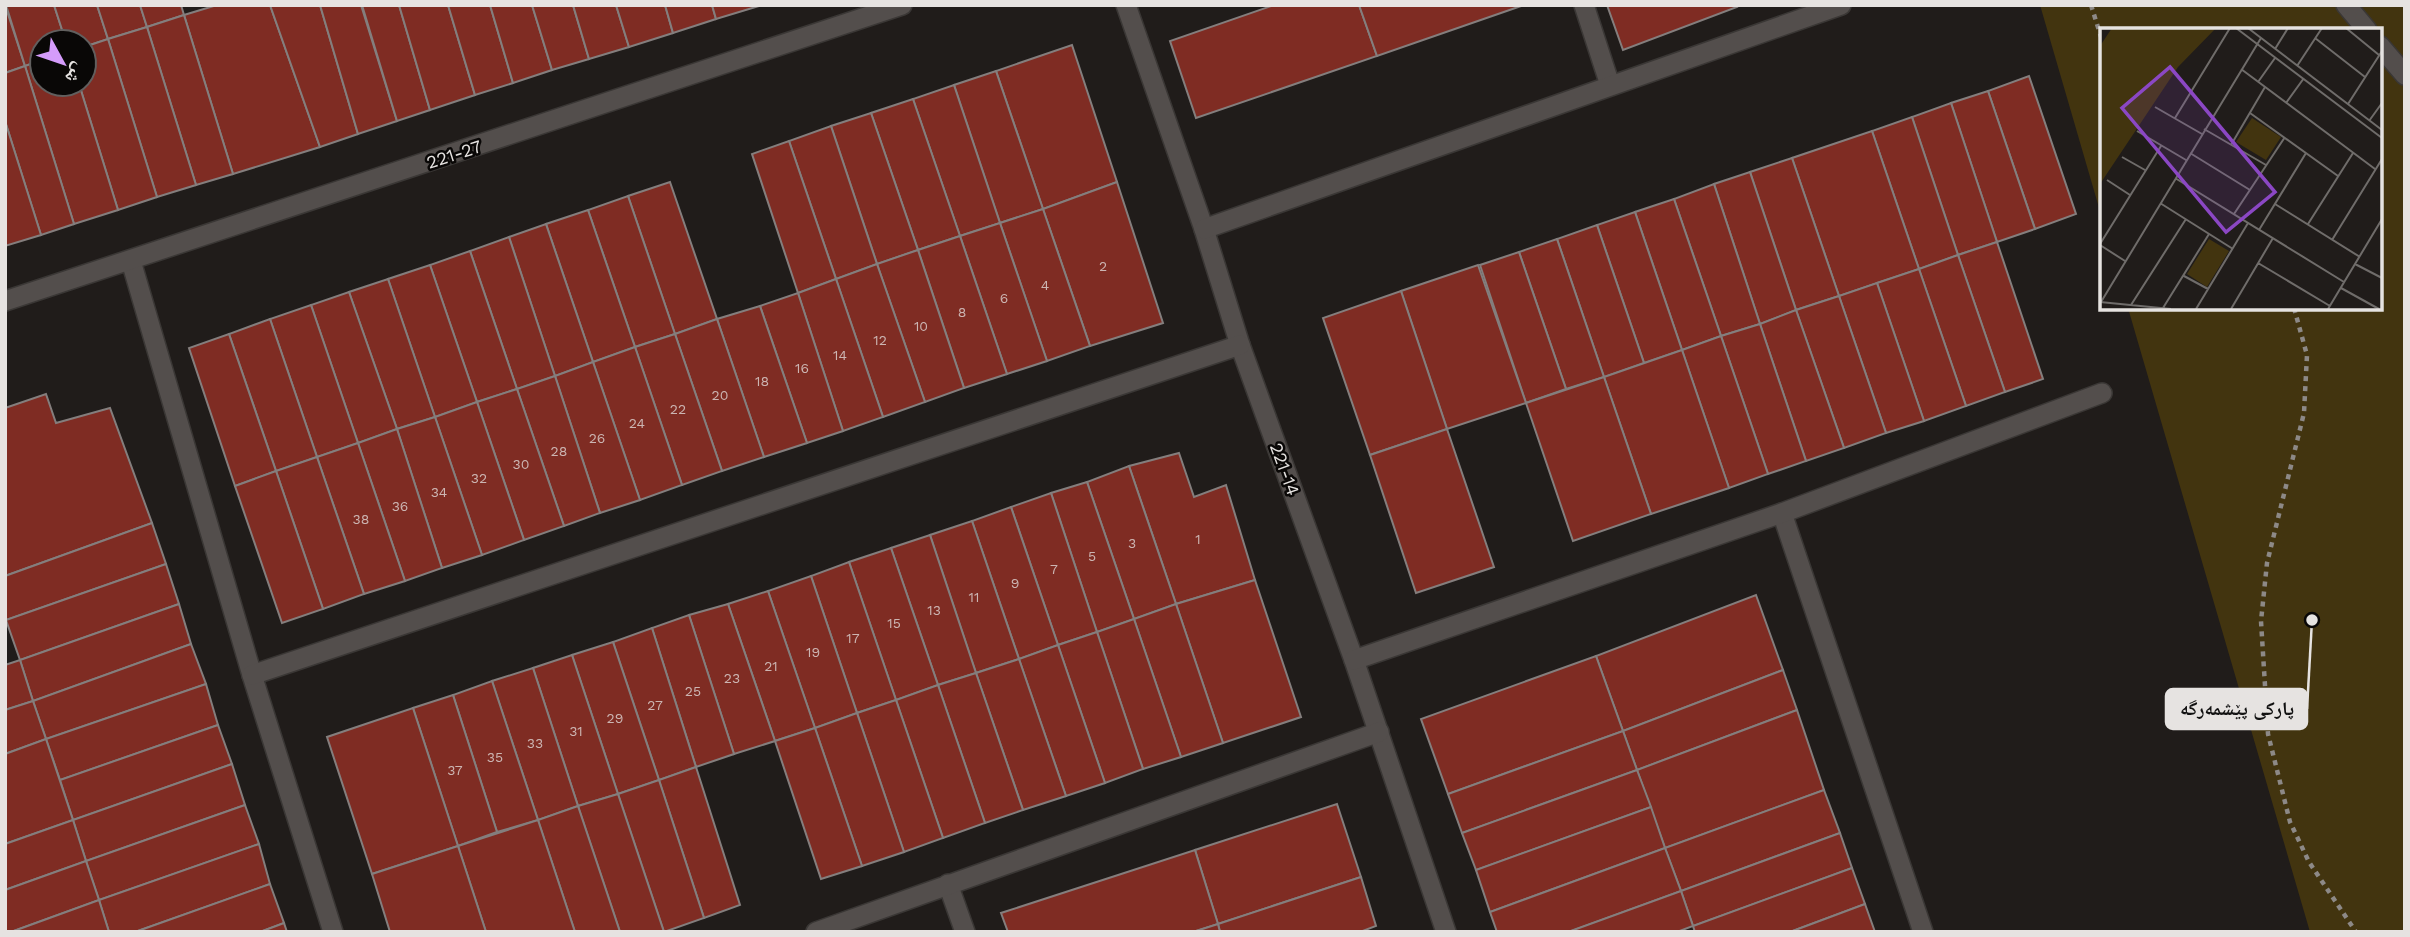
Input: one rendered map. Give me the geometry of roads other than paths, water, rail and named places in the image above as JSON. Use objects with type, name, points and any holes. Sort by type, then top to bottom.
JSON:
[{"type":"street","name":"221-27","points":[[5,301],[902,5]]},
{"type":"street","name":"221-14","points":[[1126,5],[1204,229],[1240,345],[1354,660],[1446,932]]},
{"type":"street","points":[[1584,5],[1610,85]]},
{"type":"street","points":[[1204,229],[1842,5]]},
{"type":"street","points":[[2346,5],[2365,28]]},
{"type":"street","points":[[2382,48],[2405,75]]},
{"type":"street","points":[[131,261],[252,675],[333,932]]},
{"type":"street","points":[[252,675],[1240,345]]},
{"type":"street","points":[[1354,660],[1782,513],[2102,393]]},
{"type":"street","points":[[1782,513],[1923,932]]},
{"type":"street","points":[[816,932],[1379,732]]},
{"type":"street","points":[[948,884],[965,932]]},
{"type":"place","name":"پارکی پێشمەرگە","points":[[2312,620]]}]
